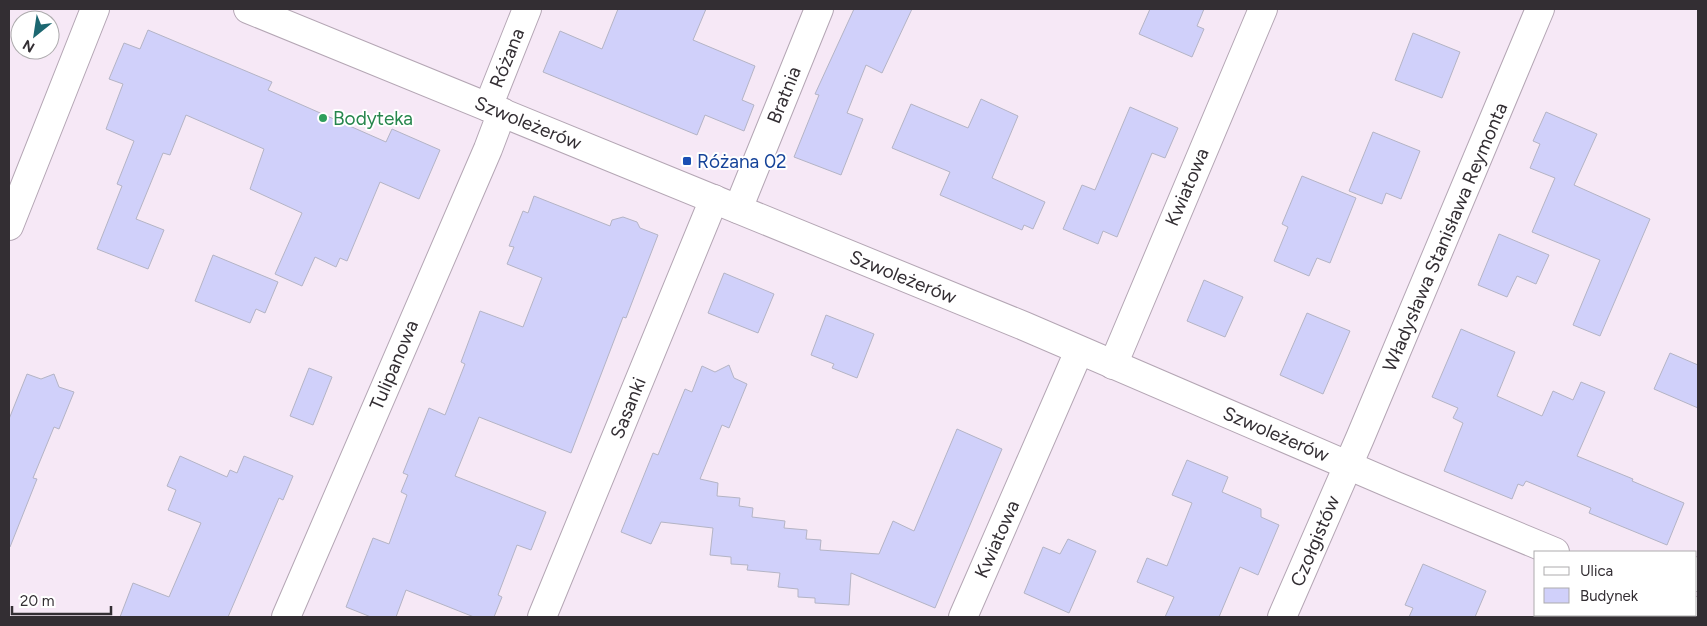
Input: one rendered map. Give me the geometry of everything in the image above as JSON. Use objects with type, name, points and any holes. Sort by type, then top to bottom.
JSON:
[{"type":"street","points":[[9,226],[95,9]]},
{"type":"street","name":"Szwoleżerów","points":[[248,9],[1024,326],[1553,551]]},
{"type":"street","name":"Różana","points":[[495,110],[527,9]]},
{"type":"street","name":"Bratnia","points":[[726,204],[819,9]]},
{"type":"street","name":"Kwiatowa","points":[[1113,365],[1263,9]]},
{"type":"street","name":"Władysława Stanisława Reymonta","points":[[1348,465],[1540,9]]},
{"type":"street","name":"Tulipanowa","points":[[286,617],[488,149],[495,110]]},
{"type":"street","name":"Sasanki","points":[[542,617],[726,204]]},
{"type":"street","name":"Kwiatowa","points":[[963,617],[1079,351]]},
{"type":"street","name":"Czołgistów","points":[[1282,617],[1348,465]]},
{"type":"building","points":[[618,9],[706,9],[693,40],[755,66],[742,100],[754,105],[744,131],[705,115],[697,135],[543,72],[560,31],[602,49]]},
{"type":"building","points":[[854,9],[912,9],[882,73],[866,65],[847,113],[863,119],[841,175],[794,157],[819,95],[815,94]]},
{"type":"building","points":[[1150,9],[1204,9],[1197,26],[1204,29],[1192,57],[1139,34]]},
{"type":"building","points":[[148,30],[272,82],[268,90],[386,142],[392,129],[440,150],[419,199],[380,182],[347,261],[340,258],[336,267],[315,257],[302,286],[275,274],[302,213],[250,189],[264,149],[186,115],[170,155],[163,153],[136,219],[164,230],[148,269],[97,249],[122,186],[117,184],[134,141],[106,129],[123,84],[109,79],[124,43],[140,49]]},
{"type":"building","points":[[1413,33],[1460,52],[1442,98],[1395,80]]},
{"type":"building","points":[[981,99],[1018,116],[992,178],[1045,202],[1033,229],[1024,225],[1022,230],[940,195],[950,172],[892,148],[911,104],[968,128]]},
{"type":"building","points":[[1130,107],[1178,128],[1165,158],[1152,153],[1117,237],[1103,231],[1098,244],[1063,229],[1082,185],[1095,190]]},
{"type":"building","points":[[1546,112],[1597,134],[1574,185],[1650,219],[1600,336],[1573,325],[1600,260],[1532,232],[1555,178],[1530,168],[1540,144],[1533,141]]},
{"type":"building","points":[[1373,132],[1420,151],[1401,199],[1386,193],[1382,204],[1349,191]]},
{"type":"building","points":[[1302,176],[1356,198],[1330,263],[1317,258],[1309,276],[1274,261],[1288,227],[1282,224]]},
{"type":"building","points":[[534,196],[610,226],[612,220],[623,217],[637,222],[640,228],[658,235],[626,318],[623,317],[571,453],[479,417],[455,476],[546,512],[531,550],[517,545],[498,595],[502,597],[494,617],[474,617],[406,590],[396,617],[371,617],[346,607],[373,538],[389,544],[407,495],[401,492],[408,475],[403,473],[429,408],[445,415],[465,364],[461,362],[480,311],[523,327],[542,278],[507,264],[514,247],[509,246],[523,211],[528,213]]},
{"type":"building","points":[[1499,234],[1549,255],[1536,284],[1517,276],[1507,297],[1478,285]]},
{"type":"building","points":[[213,255],[278,282],[265,313],[256,309],[250,323],[195,301]]},
{"type":"building","points":[[724,273],[774,294],[758,333],[708,313]]},
{"type":"building","points":[[1204,280],[1243,297],[1225,337],[1187,321]]},
{"type":"building","points":[[1307,313],[1350,331],[1323,394],[1280,375]]},
{"type":"building","points":[[826,315],[874,334],[857,378],[832,368],[834,364],[811,355]]},
{"type":"building","points":[[1461,329],[1515,352],[1497,396],[1542,416],[1553,391],[1573,400],[1581,382],[1605,392],[1577,456],[1684,503],[1667,545],[1589,513],[1591,508],[1526,481],[1523,486],[1518,484],[1512,499],[1444,471],[1463,423],[1453,418],[1458,408],[1432,397]]},
{"type":"building","points":[[1670,353],[1698,365],[1698,408],[1654,389]]},
{"type":"building","points":[[729,365],[734,378],[747,384],[729,428],[722,425],[700,479],[718,483],[717,496],[740,498],[739,506],[753,508],[752,517],[785,521],[784,528],[807,530],[806,539],[821,540],[820,550],[879,554],[893,521],[914,531],[957,429],[1002,449],[935,608],[851,573],[849,605],[815,603],[815,598],[798,597],[798,589],[778,587],[780,573],[747,570],[748,565],[731,564],[731,557],[710,555],[713,528],[661,522],[651,544],[621,532],[653,453],[658,455],[685,389],[692,392],[702,366],[715,372]]},
{"type":"building","points":[[309,368],[332,377],[313,425],[290,416]]},
{"type":"building","points":[[27,374],[41,379],[54,374],[59,387],[74,392],[59,429],[54,427],[33,478],[37,479],[9,547],[9,419]]},
{"type":"building","points":[[180,456],[227,477],[230,470],[237,473],[244,456],[293,476],[283,500],[279,498],[228,617],[120,617],[133,583],[169,597],[201,523],[168,510],[176,490],[167,486]]},
{"type":"building","points":[[1187,460],[1228,477],[1222,492],[1261,509],[1261,517],[1279,525],[1258,575],[1240,567],[1219,617],[1165,617],[1174,597],[1137,582],[1147,558],[1167,566],[1192,503],[1172,495]]},
{"type":"building","points":[[1068,539],[1096,551],[1069,613],[1024,593],[1043,547],[1060,554]]},
{"type":"building","points":[[1423,564],[1486,591],[1475,617],[1409,617],[1413,608],[1405,605]]},
{"type":"place","name":"Bodyteka","points":[[323,118]]},
{"type":"place","name":"Różana 02","points":[[687,161]]}]
